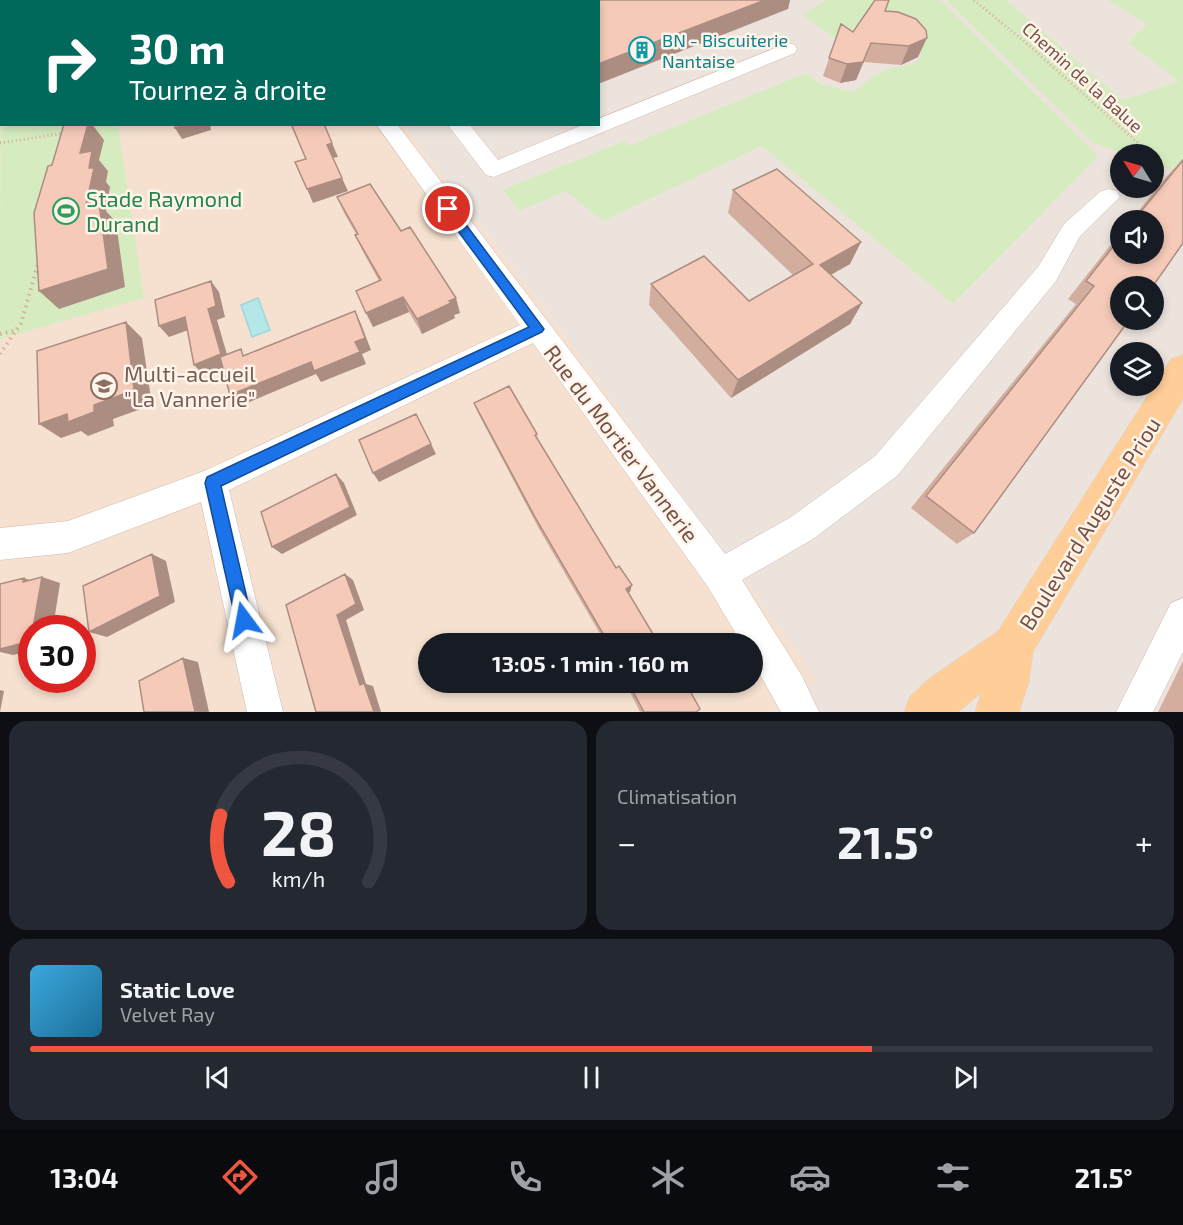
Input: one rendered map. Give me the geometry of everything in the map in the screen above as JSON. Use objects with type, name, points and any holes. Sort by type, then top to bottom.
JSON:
[{"type":"main road","name":"Boulevard Auguste Priou","points":[[998,712],[1007,682],[1013,646],[1183,369]]},
{"type":"main road","name":"Boulevard Auguste Priou","points":[[926,712],[935,702],[1013,646]]},
{"type":"street","points":[[459,126],[494,170],[788,49]]},
{"type":"street","name":"Rue du Mortier Vannerie","points":[[387,126],[720,576],[789,688],[801,712]]},
{"type":"street","points":[[720,576],[802,528],[886,466],[1047,274],[1072,230],[1109,197]]},
{"type":"street","points":[[0,544],[68,537],[212,483],[537,329]]},
{"type":"street","points":[[212,483],[265,712]]},
{"type":"street","points":[[1134,712],[1183,615]]},
{"type":"path","name":"Chemin de la Balue","points":[[974,0],[1032,48],[1137,144]]},
{"type":"path","points":[[0,143],[72,132],[66,129]]},
{"type":"path","points":[[0,354],[14,340],[25,315],[39,258]]},
{"type":"path","points":[[0,334],[18,330]]},
{"type":"shaded area","points":[[600,0],[1183,0],[1183,712],[770,712],[817,679],[547,312],[404,126],[600,126]]},
{"type":"shaded area","points":[[0,126],[404,126],[547,312],[818,680],[770,712],[0,712]]},
{"type":"green space","points":[[826,0],[940,0],[1098,156],[953,304],[762,146],[603,221],[565,191],[520,211],[502,190],[625,141],[628,146],[806,73],[820,84],[852,92],[874,76],[895,67],[914,63],[921,56],[917,41],[859,29],[836,39],[802,15]]},
{"type":"green space","points":[[946,0],[1006,0],[1123,100],[1179,81],[1128,43],[1147,24],[1107,0],[1183,0],[1183,174],[1164,167],[1164,144],[1110,144],[1110,149],[1093,143]]},
{"type":"green space","name":"Stade Raymond Durand","points":[[1,126],[118,126],[144,298],[0,339]]},
{"type":"water","points":[[258,298],[270,330],[252,337],[241,305]]},
{"type":"building","points":[[600,0],[765,0],[600,63]]},
{"type":"building","points":[[875,0],[889,0],[885,11],[898,12],[916,19],[926,30],[927,38],[909,46],[871,43],[863,62],[847,64],[829,58],[841,24],[853,32]]},
{"type":"building","points":[[63,126],[87,126],[80,153],[92,151],[89,168],[94,168],[86,205],[99,203],[108,269],[39,291],[34,213],[48,166],[52,165]]},
{"type":"building","points":[[292,126],[325,126],[332,143],[327,145],[342,178],[307,189],[295,162],[306,159]]},
{"type":"building","points":[[1183,160],[1183,243],[1160,276],[1110,276],[1110,330],[1122,330],[1113,342],[1110,342],[1110,346],[974,533],[926,496],[1094,286],[1086,281],[1110,251],[1110,264],[1164,264],[1164,210],[1142,210],[1152,198],[1164,198],[1164,183]]},
{"type":"building","points":[[777,169],[861,242],[820,265],[862,303],[738,380],[651,284],[704,256],[749,301],[813,264],[733,190]]},
{"type":"building","points":[[370,184],[401,231],[410,227],[456,298],[449,301],[451,303],[417,319],[403,297],[366,313],[356,291],[381,280],[355,235],[358,234],[337,197]]},
{"type":"building","points":[[211,281],[216,306],[208,309],[221,354],[194,365],[185,317],[159,326],[155,300]]},
{"type":"building","points":[[355,311],[365,338],[355,342],[360,352],[314,371],[311,362],[230,395],[220,357],[241,349],[243,356]]},
{"type":"building","points":[[126,322],[134,390],[94,405],[94,412],[68,422],[67,414],[39,424],[37,351]]},
{"type":"building","points":[[509,386],[537,434],[535,435],[616,568],[619,566],[632,585],[626,589],[652,633],[603,633],[536,519],[474,403]]},
{"type":"building","points":[[416,414],[431,444],[373,473],[359,440]]},
{"type":"building","points":[[336,474],[350,507],[272,547],[261,512]]},
{"type":"building","points":[[152,554],[160,596],[96,628],[96,615],[87,615],[83,586]]},
{"type":"building","points":[[345,574],[356,604],[337,615],[360,685],[364,683],[374,712],[316,712],[286,605]]},
{"type":"building","points":[[42,577],[35,615],[18,615],[18,644],[0,649],[0,584],[24,578],[23,582]]},
{"type":"building","points":[[183,658],[195,712],[144,712],[139,681]]},
{"type":"building","points":[[634,693],[691,693],[700,709],[696,712],[644,712]]},
{"type":"place","name":"BN - Biscuiterie Nantaise","points":[[642,50]]},
{"type":"place","name":"Stade Raymond Durand","points":[[66,211]]},
{"type":"place","name":"Multi-accueil \"La Vannerie\"","points":[[104,386]]},
{"type":"route","points":[[244,620],[212,483],[537,329],[448,209]]}]
